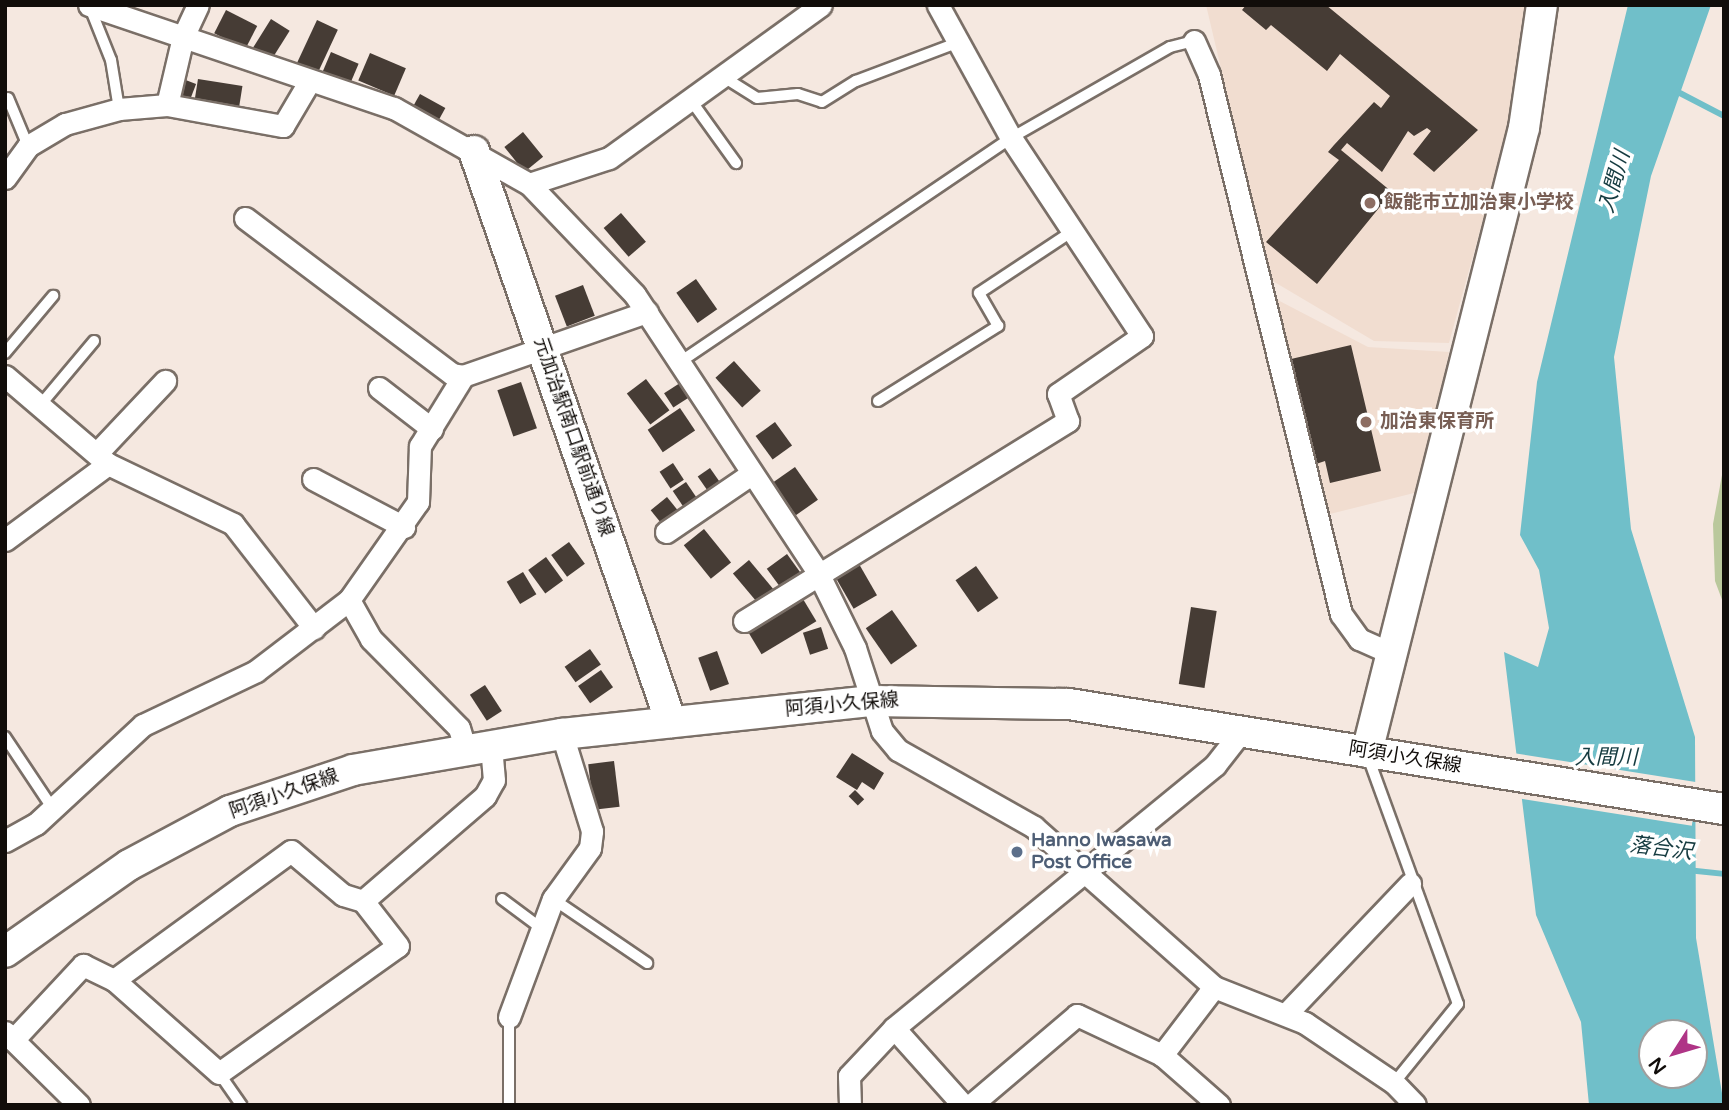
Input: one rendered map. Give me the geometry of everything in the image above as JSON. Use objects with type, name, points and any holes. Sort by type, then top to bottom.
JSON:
[{"type":"street","points":[[89,5],[309,82],[394,108],[529,184],[647,312],[818,573],[882,731],[911,760],[1034,827],[1088,870],[1214,988],[1286,1014],[1397,1086],[1415,1105]]},
{"type":"street","points":[[167,105],[183,37],[198,5]]},
{"type":"street","points":[[529,184],[609,158],[821,5]]},
{"type":"street","points":[[744,621],[1069,421],[1058,394],[1142,336],[1071,232],[1012,138],[938,5]]},
{"type":"street","points":[[1367,752],[1524,128],[1542,5]]},
{"type":"street","points":[[1194,41],[1209,75],[1341,614],[1359,639],[1391,653]]},
{"type":"street","points":[[7,173],[28,146],[65,124],[119,109],[167,105],[283,126],[309,82]]},
{"type":"street","name":"元加治駅南口駅前通り線","points":[[474,151],[671,722]]},
{"type":"street","points":[[246,218],[452,374],[463,376],[647,312]]},
{"type":"street","points":[[5,376],[41,403],[103,458],[233,524],[314,628]]},
{"type":"street","points":[[5,841],[53,809],[143,725],[256,671],[349,600],[404,527],[418,502],[420,446],[463,376]]},
{"type":"street","points":[[5,540],[103,458],[165,380]]},
{"type":"street","points":[[379,388],[432,429]]},
{"type":"street","points":[[666,532],[751,474]]},
{"type":"street","points":[[313,479],[404,527]]},
{"type":"street","points":[[349,600],[371,639],[478,746],[494,780],[485,796],[363,901]]},
{"type":"street","name":"阿須小久保線","points":[[5,952],[129,865],[230,811],[353,770],[478,746],[562,734],[872,701],[1069,704],[1724,809]]},
{"type":"street","points":[[850,1105],[849,1076],[894,1028],[1215,765],[1240,733]]},
{"type":"street","points":[[509,1017],[553,899],[590,848],[592,831],[562,734]]},
{"type":"street","points":[[73,1103],[9,1036],[83,965],[114,980],[219,1073],[398,946],[363,901],[343,895],[291,851],[114,980]]},
{"type":"street","points":[[1286,1014],[1410,884]]},
{"type":"street","points":[[1161,1055],[1214,988]]},
{"type":"street","points":[[971,1105],[1077,1015],[1161,1055],[1219,1105]]},
{"type":"street","points":[[894,1028],[963,1105]]},
{"type":"street","points":[[1385,1105],[1397,1086]]},
{"type":"lane","points":[[89,5],[111,60],[119,109]]},
{"type":"lane","points":[[680,362],[1012,138],[1170,47],[1194,41]]},
{"type":"lane","points":[[722,76],[757,98],[798,94],[822,102],[856,80],[959,42]]},
{"type":"lane","points":[[8,98],[28,146]]},
{"type":"lane","points":[[690,99],[736,163]]},
{"type":"lane","points":[[878,401],[998,326],[979,293],[1071,232]]},
{"type":"lane","points":[[5,353],[53,296]]},
{"type":"lane","points":[[41,403],[94,341]]},
{"type":"lane","points":[[5,737],[53,809]]},
{"type":"lane","points":[[1367,752],[1410,884],[1458,1004],[1397,1086]]},
{"type":"lane","points":[[502,899],[541,928]]},
{"type":"lane","points":[[553,899],[647,963]]},
{"type":"lane","points":[[509,1017],[509,1105]]},
{"type":"lane","points":[[219,1073],[241,1105]]},
{"type":"shaded area","name":"飯能市立加治東小学校","points":[[1206,5],[1527,5],[1509,125],[1449,343],[1374,341],[1271,280]]},
{"type":"shaded area","name":"加治東保育所","points":[[1266,294],[1368,347],[1449,352],[1418,492],[1330,514],[1318,501]]},
{"type":"green space","points":[[1724,464],[1724,605],[1715,581],[1713,524]]},
{"type":"water","name":"入間川","points":[[1628,5],[1711,5],[1651,176],[1614,357],[1631,529],[1695,737],[1696,938],[1724,1105],[1589,1105],[1581,1022],[1536,915],[1504,652],[1538,667],[1549,628],[1539,570],[1520,535],[1537,382]]},
{"type":"pier","points":[[1513,753],[1699,782],[1692,826],[1506,796]]},
{"type":"building","points":[[1246,5],[1326,5],[1478,130],[1434,172],[1413,154],[1431,131],[1427,128],[1414,136],[1408,131],[1382,172],[1347,143],[1341,150],[1392,192],[1317,284],[1266,242],[1339,160],[1328,152],[1374,102],[1381,108],[1390,96],[1340,54],[1327,71],[1271,25],[1266,30],[1242,10]]},
{"type":"building","points":[[226,10],[257,26],[245,49],[214,33]]},
{"type":"building","points":[[271,19],[290,31],[272,59],[253,48]]},
{"type":"building","points":[[317,20],[338,30],[317,74],[296,64]]},
{"type":"building","points":[[331,52],[359,64],[348,88],[321,76]]},
{"type":"building","points":[[370,53],[406,68],[394,96],[358,81]]},
{"type":"building","points":[[183,79],[196,84],[190,100],[177,95]]},
{"type":"building","points":[[198,79],[242,86],[239,107],[195,100]]},
{"type":"building","points":[[420,94],[445,108],[436,125],[411,111]]},
{"type":"building","points":[[523,132],[543,157],[524,172],[504,147]]},
{"type":"building","points":[[621,213],[646,242],[629,257],[604,228]]},
{"type":"building","points":[[696,279],[717,309],[698,323],[676,293]]},
{"type":"building","points":[[583,285],[595,316],[567,327],[555,296]]},
{"type":"building","points":[[1351,345],[1381,471],[1330,483],[1325,461],[1316,464],[1291,359]]},
{"type":"building","points":[[734,361],[761,391],[742,407],[715,378]]},
{"type":"building","points":[[646,379],[669,410],[650,425],[627,393]]},
{"type":"building","points":[[521,382],[537,428],[513,436],[497,390]]},
{"type":"building","points":[[680,383],[689,397],[673,408],[664,393]]},
{"type":"building","points":[[680,408],[695,430],[663,452],[648,430]]},
{"type":"building","points":[[775,422],[792,445],[773,460],[756,436]]},
{"type":"building","points":[[673,463],[684,480],[670,488],[660,472]]},
{"type":"building","points":[[795,467],[818,500],[796,515],[773,482]]},
{"type":"building","points":[[710,468],[724,488],[711,496],[698,477]]},
{"type":"building","points":[[686,482],[699,501],[686,510],[673,491]]},
{"type":"building","points":[[667,497],[679,512],[663,525],[651,510]]},
{"type":"building","points":[[704,529],[731,562],[711,579],[684,545]]},
{"type":"building","points":[[569,542],[585,564],[567,577],[551,555]]},
{"type":"building","points":[[787,554],[801,573],[781,588],[767,569]]},
{"type":"building","points":[[546,557],[563,580],[545,593],[528,570]]},
{"type":"building","points":[[749,560],[774,590],[758,603],[733,573]]},
{"type":"building","points":[[859,564],[877,595],[854,609],[836,578]]},
{"type":"building","points":[[976,566],[998,598],[978,612],[956,580]]},
{"type":"building","points":[[523,572],[536,594],[520,604],[507,582]]},
{"type":"building","points":[[803,599],[816,621],[762,654],[748,632]]},
{"type":"building","points":[[1191,607],[1217,611],[1204,688],[1179,684]]},
{"type":"building","points":[[892,610],[917,646],[891,664],[866,628]]},
{"type":"building","points":[[821,627],[828,649],[810,655],[803,633]]},
{"type":"building","points":[[590,649],[601,665],[576,682],[565,667]]},
{"type":"building","points":[[717,651],[729,684],[710,691],[698,658]]},
{"type":"building","points":[[601,670],[613,687],[590,703],[578,686]]},
{"type":"building","points":[[485,685],[502,711],[487,721],[470,695]]},
{"type":"building","points":[[852,753],[884,773],[874,790],[862,782],[857,790],[836,777]]},
{"type":"building","points":[[614,761],[620,807],[594,810],[588,764]]},
{"type":"building","points":[[855,790],[864,799],[858,806],[849,796]]},
{"type":"waterway","points":[[1676,91],[1724,116]]},
{"type":"waterway","name":"落合沢","points":[[1687,870],[1724,874]]},
{"type":"place","name":"飯能市立加治東小学校","points":[[1370,203]]},
{"type":"place","name":"加治東保育所","points":[[1366,422]]},
{"type":"place","name":"Hanno Iwasawa Post Office","points":[[1017,852]]}]
